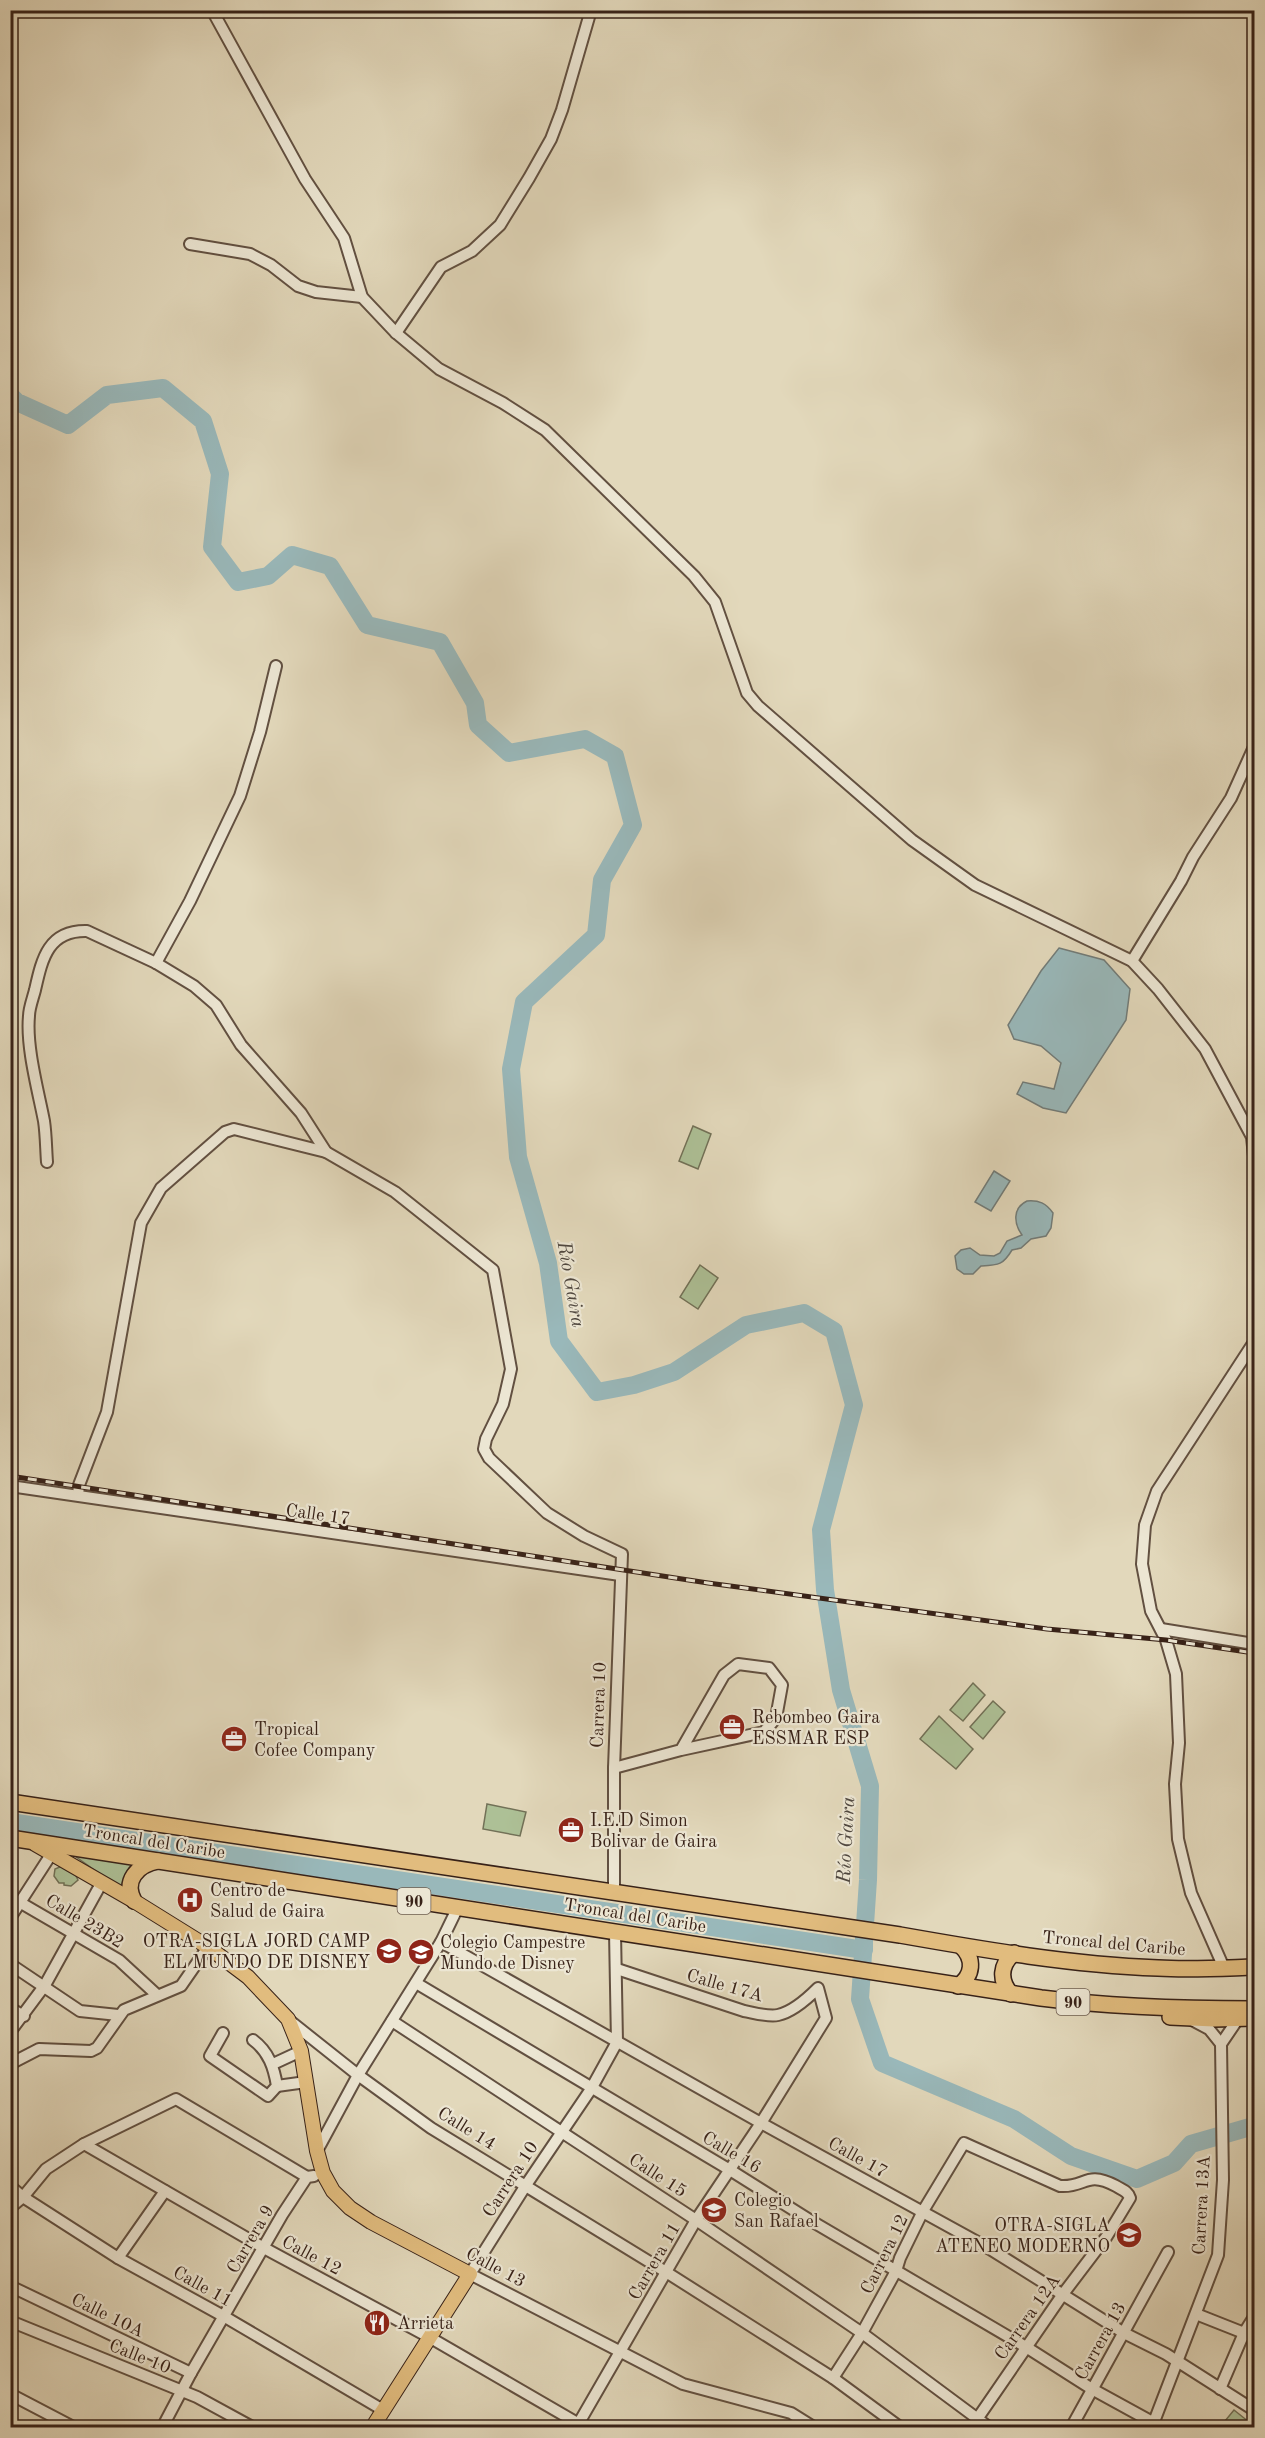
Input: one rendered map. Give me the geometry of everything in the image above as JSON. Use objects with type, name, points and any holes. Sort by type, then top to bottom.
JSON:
[{"type":"highway","name":"Troncal del Caribe","points":[[10,1802],[824,1923],[961,1946],[1158,1968],[1254,1967]]},
{"type":"highway","name":"Troncal del Caribe","points":[[10,1838],[1011,1994],[1084,2004],[1254,2009]]},
{"type":"highway","points":[[134,1901],[129,1888],[134,1874],[145,1864],[159,1861]]},
{"type":"highway","points":[[958,1986],[968,1977],[971,1964],[966,1951],[961,1946]]},
{"type":"highway","points":[[1011,1994],[1006,1989],[1002,1976],[1005,1963],[1014,1953]]},
{"type":"highway","points":[[1084,2004],[1137,2014],[1190,2019],[1254,2018]]},
{"type":"main road","name":"Calle 14","points":[[30,1841],[208,1947],[248,1977],[288,2019]]},
{"type":"main road","name":"Calle 13","points":[[288,2019],[301,2051],[317,2151],[323,2173],[333,2191],[350,2208],[370,2222],[470,2274]]},
{"type":"main road","name":"Carrera 10","points":[[379,2422],[429,2337],[470,2274]]},
{"type":"street","points":[[212,10],[305,179],[344,238],[362,297],[396,333],[439,369],[503,403],[545,430],[686,568],[715,602],[747,693],[912,840],[975,885],[1132,961],[1158,989],[1205,1049],[1252,1137],[1254,1156]]},
{"type":"street","points":[[396,333],[441,267],[472,250],[500,225],[551,139],[562,110],[591,10]]},
{"type":"street","points":[[190,244],[250,254],[271,265],[298,286],[316,292],[362,297]]},
{"type":"street","points":[[156,963],[190,900],[240,796],[260,732],[276,666]]},
{"type":"street","points":[[1132,961],[1193,857],[1231,798],[1254,747]]},
{"type":"street","points":[[47,1162],[44,1124],[32,1058],[29,1017],[42,959],[47,950],[57,939],[78,931],[87,931],[156,963],[194,986],[216,1005],[241,1044],[301,1113],[326,1152]]},
{"type":"street","points":[[78,1495],[79,1485],[107,1412],[141,1223],[161,1188],[225,1132],[234,1129],[326,1152]]},
{"type":"street","name":"Carrera 10","points":[[326,1152],[395,1192],[493,1270],[510,1369],[503,1404],[486,1439],[484,1449],[489,1458],[547,1513],[584,1536],[622,1554],[615,1768],[614,1892]]},
{"type":"street","points":[[1224,1968],[1191,1893],[1178,1839],[1175,1784],[1179,1743],[1176,1674],[1169,1649],[1151,1611],[1142,1564],[1145,1525],[1157,1491],[1254,1344]]},
{"type":"street","name":"Calle 17","points":[[10,1486],[620,1575]]},
{"type":"street","points":[[1161,1629],[1254,1644]]},
{"type":"street","points":[[615,1768],[681,1750],[764,1732],[776,1718],[782,1685],[769,1668],[738,1664],[724,1676],[681,1750]]},
{"type":"street","points":[[10,1918],[52,1853]]},
{"type":"street","points":[[10,2032],[45,1985],[102,1882]]},
{"type":"street","name":"Calle 23B2","points":[[21,1903],[119,1960],[157,1995]]},
{"type":"street","points":[[317,2151],[358,2075],[441,1942],[458,1907]]},
{"type":"street","name":"Carrera 10","points":[[470,2274],[526,2185],[591,2089],[617,2042],[615,1932]]},
{"type":"street","name":"Calle 17","points":[[441,1942],[990,2249],[1124,2333],[1167,2354],[1254,2410]]},
{"type":"street","points":[[10,2064],[39,2049],[91,2051],[103,2039],[118,2015],[139,2002],[181,1986],[208,1947]]},
{"type":"street","points":[[10,1964],[45,1985],[66,2003],[80,2010],[118,2015]]},
{"type":"street","name":"Calle 17A","points":[[617,1969],[744,2011],[764,2014],[779,2015],[806,2000],[818,1988]]},
{"type":"street","name":"Calle 16","points":[[416,1983],[1153,2425]]},
{"type":"street","name":"Carrera 11","points":[[580,2426],[696,2220],[761,2123],[824,2022],[818,1988]]},
{"type":"street","points":[[10,2008],[24,2016]]},
{"type":"street","name":"Calle 14","points":[[288,2019],[358,2075],[431,2128],[666,2272],[833,2378],[901,2427]]},
{"type":"street","points":[[1190,2019],[1209,2029],[1221,2044],[1238,2019]]},
{"type":"street","name":"Calle 15","points":[[392,2021],[696,2220],[862,2333],[974,2423],[990,2427]]},
{"type":"street","points":[[223,2033],[210,2056],[268,2096],[278,2086],[306,2082]]},
{"type":"street","points":[[253,2040],[259,2044],[273,2064],[278,2086]]},
{"type":"street","name":"Carrera 13A","points":[[1153,2425],[1218,2254],[1223,2180],[1221,2044]]},
{"type":"street","points":[[273,2064],[301,2051]]},
{"type":"street","points":[[10,2208],[23,2197],[46,2169],[84,2144],[176,2099],[307,2177],[323,2173]]},
{"type":"street","name":"Calle 12","points":[[84,2144],[264,2248],[429,2337],[580,2426]]},
{"type":"street","name":"Carrera 12","points":[[833,2378],[862,2333],[896,2271],[923,2211],[964,2144],[1060,2186],[1096,2178],[1102,2179],[1130,2196]]},
{"type":"street","name":"Carrera 9","points":[[162,2427],[191,2373],[307,2177]]},
{"type":"street","name":"Calle 11","points":[[10,2186],[23,2197],[118,2258],[225,2317],[379,2422]]},
{"type":"street","points":[[118,2258],[165,2191]]},
{"type":"street","name":"Carrera 12A","points":[[974,2423],[1063,2294],[1110,2231],[1130,2196]]},
{"type":"street","name":"Carrera 13","points":[[1071,2427],[1168,2252]]},
{"type":"street","name":"Calle 13","points":[[470,2274],[683,2384],[791,2413],[815,2427]]},
{"type":"street","name":"Calle 10A","points":[[10,2286],[191,2373]]},
{"type":"street","points":[[1196,2314],[1254,2339]]},
{"type":"street","points":[[1220,2389],[1244,2333],[1254,2317]]},
{"type":"street","name":"Calle 10","points":[[10,2321],[182,2390],[254,2427]]},
{"type":"street","points":[[10,2394],[75,2427]]},
{"type":"green space","points":[[693,1126],[711,1134],[698,1169],[679,1161]]},
{"type":"green space","points":[[700,1265],[718,1278],[698,1309],[680,1297]]},
{"type":"green space","points":[[973,1683],[985,1695],[963,1721],[950,1710]]},
{"type":"green space","points":[[993,1701],[1005,1712],[983,1739],[970,1727]]},
{"type":"green space","points":[[939,1716],[973,1749],[956,1769],[920,1739]]},
{"type":"green space","points":[[487,1804],[526,1812],[520,1836],[483,1829]]},
{"type":"green space","points":[[65,1849],[133,1865],[125,1877],[124,1891]]},
{"type":"green space","points":[[62,1866],[75,1874],[78,1880],[71,1886],[59,1883],[54,1876],[55,1869]]},
{"type":"green space","points":[[1234,2410],[1254,2426],[1254,2427],[1220,2427]]},
{"type":"water","points":[[1059,948],[1104,960],[1130,989],[1126,1020],[1066,1113],[1043,1108],[1017,1094],[1023,1082],[1054,1089],[1061,1063],[1041,1046],[1014,1039],[1008,1025],[1041,971]]},
{"type":"water","points":[[994,1171],[1010,1181],[991,1211],[975,1202]]},
{"type":"water","points":[[1027,1201],[1042,1203],[1053,1213],[1051,1228],[1046,1236],[1031,1239],[1021,1248],[1012,1250],[1003,1261],[981,1266],[973,1274],[964,1274],[957,1269],[955,1256],[961,1250],[970,1248],[980,1255],[994,1256],[1000,1253],[1007,1241],[1022,1235],[1017,1226],[1016,1217],[1019,1208]]},
{"type":"waterway","name":"Río Gaira","points":[[10,395],[17,402],[68,425],[107,395],[163,388],[203,421],[220,474],[212,547],[238,582],[268,576],[292,555],[330,566],[367,625],[440,642],[475,703],[478,725],[509,753],[585,739],[615,756],[633,825],[602,880],[596,935],[524,1002],[511,1069],[518,1157],[548,1263],[559,1341],[597,1392],[634,1385],[674,1372],[746,1325],[804,1313],[834,1331],[854,1405],[821,1530],[825,1590],[841,1690],[870,1786],[868,1880],[860,1999],[882,2063],[1014,2119],[1071,2156],[1137,2179],[1174,2163],[1191,2144],[1250,2127],[1254,2131]]},
{"type":"waterway","points":[[10,1822],[864,1950],[864,1938]]},
{"type":"railway","points":[[10,1476],[708,1583],[1047,1629],[1166,1640],[1254,1653]]},
{"type":"place","name":"Rebombeo Gaira ESSMAR ESP","points":[[732,1727]]},
{"type":"place","name":"Tropical Cofee Company","points":[[234,1739]]},
{"type":"place","name":"I.E.D Simon Bolivar de Gaira","points":[[571,1830]]},
{"type":"place","name":"Centro de Salud de Gaira","points":[[190,1900]]},
{"type":"place","name":"OTRA-SIGLA JORD CAMP EL MUNDO DE DISNEY","points":[[389,1951]]},
{"type":"place","name":"Colegio Campestre Mundo de Disney","points":[[421,1952]]},
{"type":"place","name":"Colegio San Rafael","points":[[714,2210]]},
{"type":"place","name":"OTRA-SIGLA ATENEO MODERNO","points":[[1129,2235]]},
{"type":"place","name":"Arrieta","points":[[377,2323]]}]
